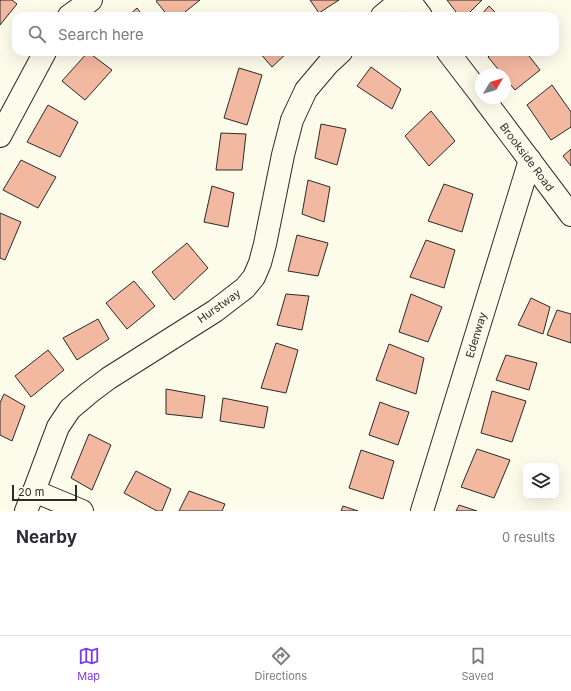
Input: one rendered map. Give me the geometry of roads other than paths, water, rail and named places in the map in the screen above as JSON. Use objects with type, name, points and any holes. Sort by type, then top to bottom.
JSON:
[{"type":"street","points":[[74,12],[91,0]]},
{"type":"street","points":[[387,12],[401,0]]},
{"type":"street","points":[[409,0],[418,12]]},
{"type":"street","points":[[0,136],[43,56]]},
{"type":"street","name":"Hurstway","points":[[26,511],[58,427],[70,409],[109,378],[215,311],[245,288],[254,277],[260,263],[265,244],[283,155],[292,120],[306,90],[337,56]]},
{"type":"street","points":[[451,56],[475,87]]},
{"type":"street","name":"Brookside Road","points":[[488,104],[571,215]]},
{"type":"street","name":"Edenway","points":[[422,511],[530,160]]},
{"type":"street","points":[[34,491],[82,511]]}]
